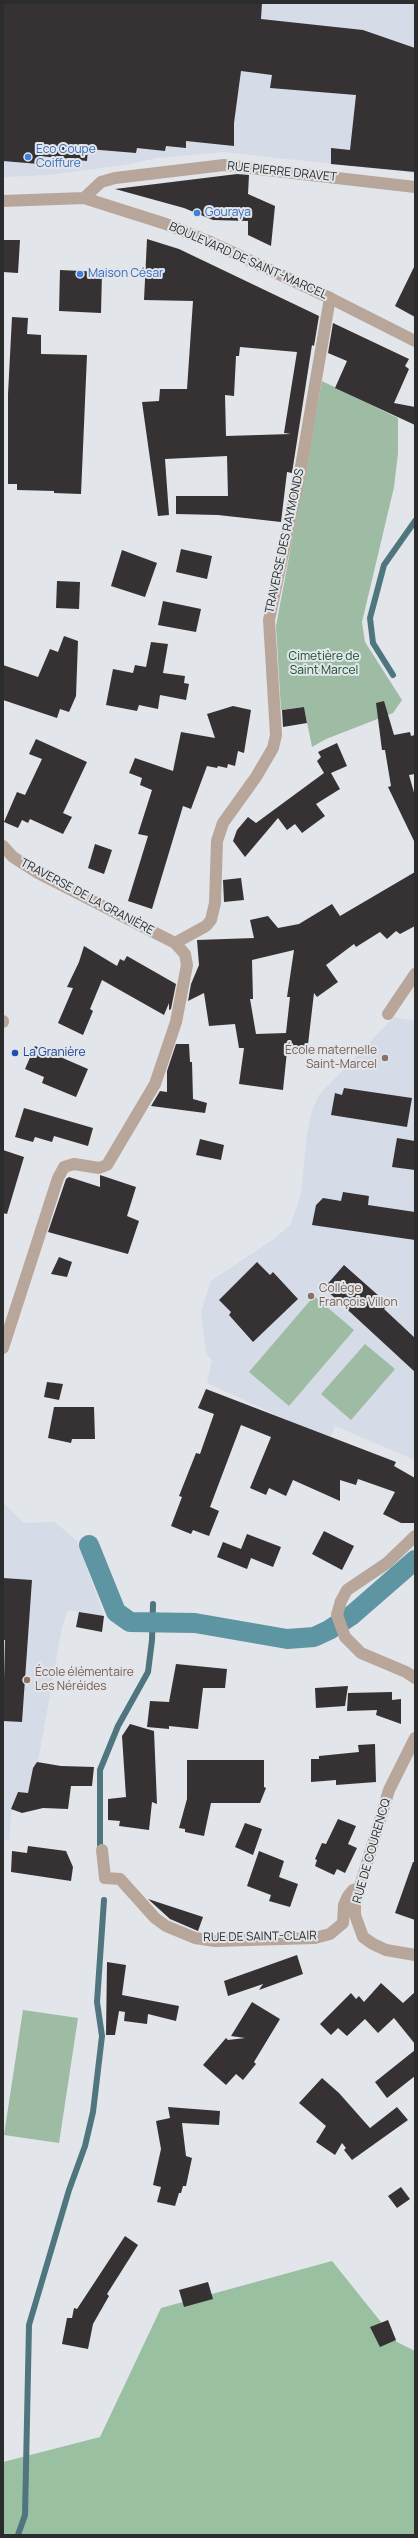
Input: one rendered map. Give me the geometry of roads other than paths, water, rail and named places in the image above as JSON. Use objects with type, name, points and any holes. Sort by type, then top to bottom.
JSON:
[{"type":"street","name":"RUE PIERRE DRAVET","points":[[84,198],[101,182],[115,178],[224,165],[415,187]]},
{"type":"street","name":"BOULEVARD DE SAINT-MARCEL","points":[[3,201],[84,198],[208,241],[330,298],[415,341]]},
{"type":"street","name":"TRAVERSE DES RAYMONDS","points":[[175,943],[206,926],[211,920],[215,903],[217,841],[223,822],[256,777],[273,748],[276,735],[269,620],[299,478],[330,298]]},
{"type":"street","name":"TRAVERSE DE LA GRANIÈRE","points":[[3,846],[13,857],[38,873],[175,943]]},
{"type":"street","points":[[3,1348],[58,1178],[64,1167],[74,1164],[99,1168],[107,1165],[155,1084],[176,1022],[187,965],[185,954],[175,943]]},
{"type":"street","points":[[388,1014],[415,974]]},
{"type":"street","points":[[415,1536],[387,1563],[347,1590],[341,1601],[337,1615],[345,1638],[360,1653],[406,1672],[415,1678]]},
{"type":"street","name":"RUE DE COURENCQ","points":[[415,1738],[389,1790],[355,1903],[355,1915],[363,1937],[372,1944],[386,1950],[415,1955]]},
{"type":"street","name":"RUE DE SAINT-CLAIR","points":[[102,1850],[105,1878],[120,1879],[155,1918],[166,1926],[195,1938],[215,1940],[315,1938],[330,1934],[343,1923],[344,1905],[348,1896],[353,1890],[360,1888]]},
{"type":"waterway","points":[[393,675],[373,643],[370,618],[384,565],[415,521]]},
{"type":"waterway","points":[[89,1545],[116,1612],[130,1622],[195,1623],[287,1639],[314,1637],[329,1630],[352,1615],[415,1560]]},
{"type":"waterway","points":[[100,1852],[100,1770],[118,1726],[148,1672],[152,1640],[153,1604]]},
{"type":"waterway","points":[[18,2535],[25,2515],[29,2325],[69,2190],[85,2146],[93,2112],[102,2036],[97,2002],[104,1900]]},
{"type":"place","name":"Eco Coupe Coiffure","points":[[28,157]]},
{"type":"place","name":"Gouraya","points":[[197,213]]},
{"type":"place","name":"Maison César","points":[[80,274]]},
{"type":"place","name":"La Granière","points":[[15,1053]]},
{"type":"place","name":"École maternelle Saint-Marcel","points":[[385,1058]]},
{"type":"place","name":"Collège François Villon","points":[[311,1296]]},
{"type":"place","name":"École élémentaire Les Néréides","points":[[27,1680]]},
{"type":"park label","name":"Cimetière de Saint Marcel","points":[[324,664]]}]
